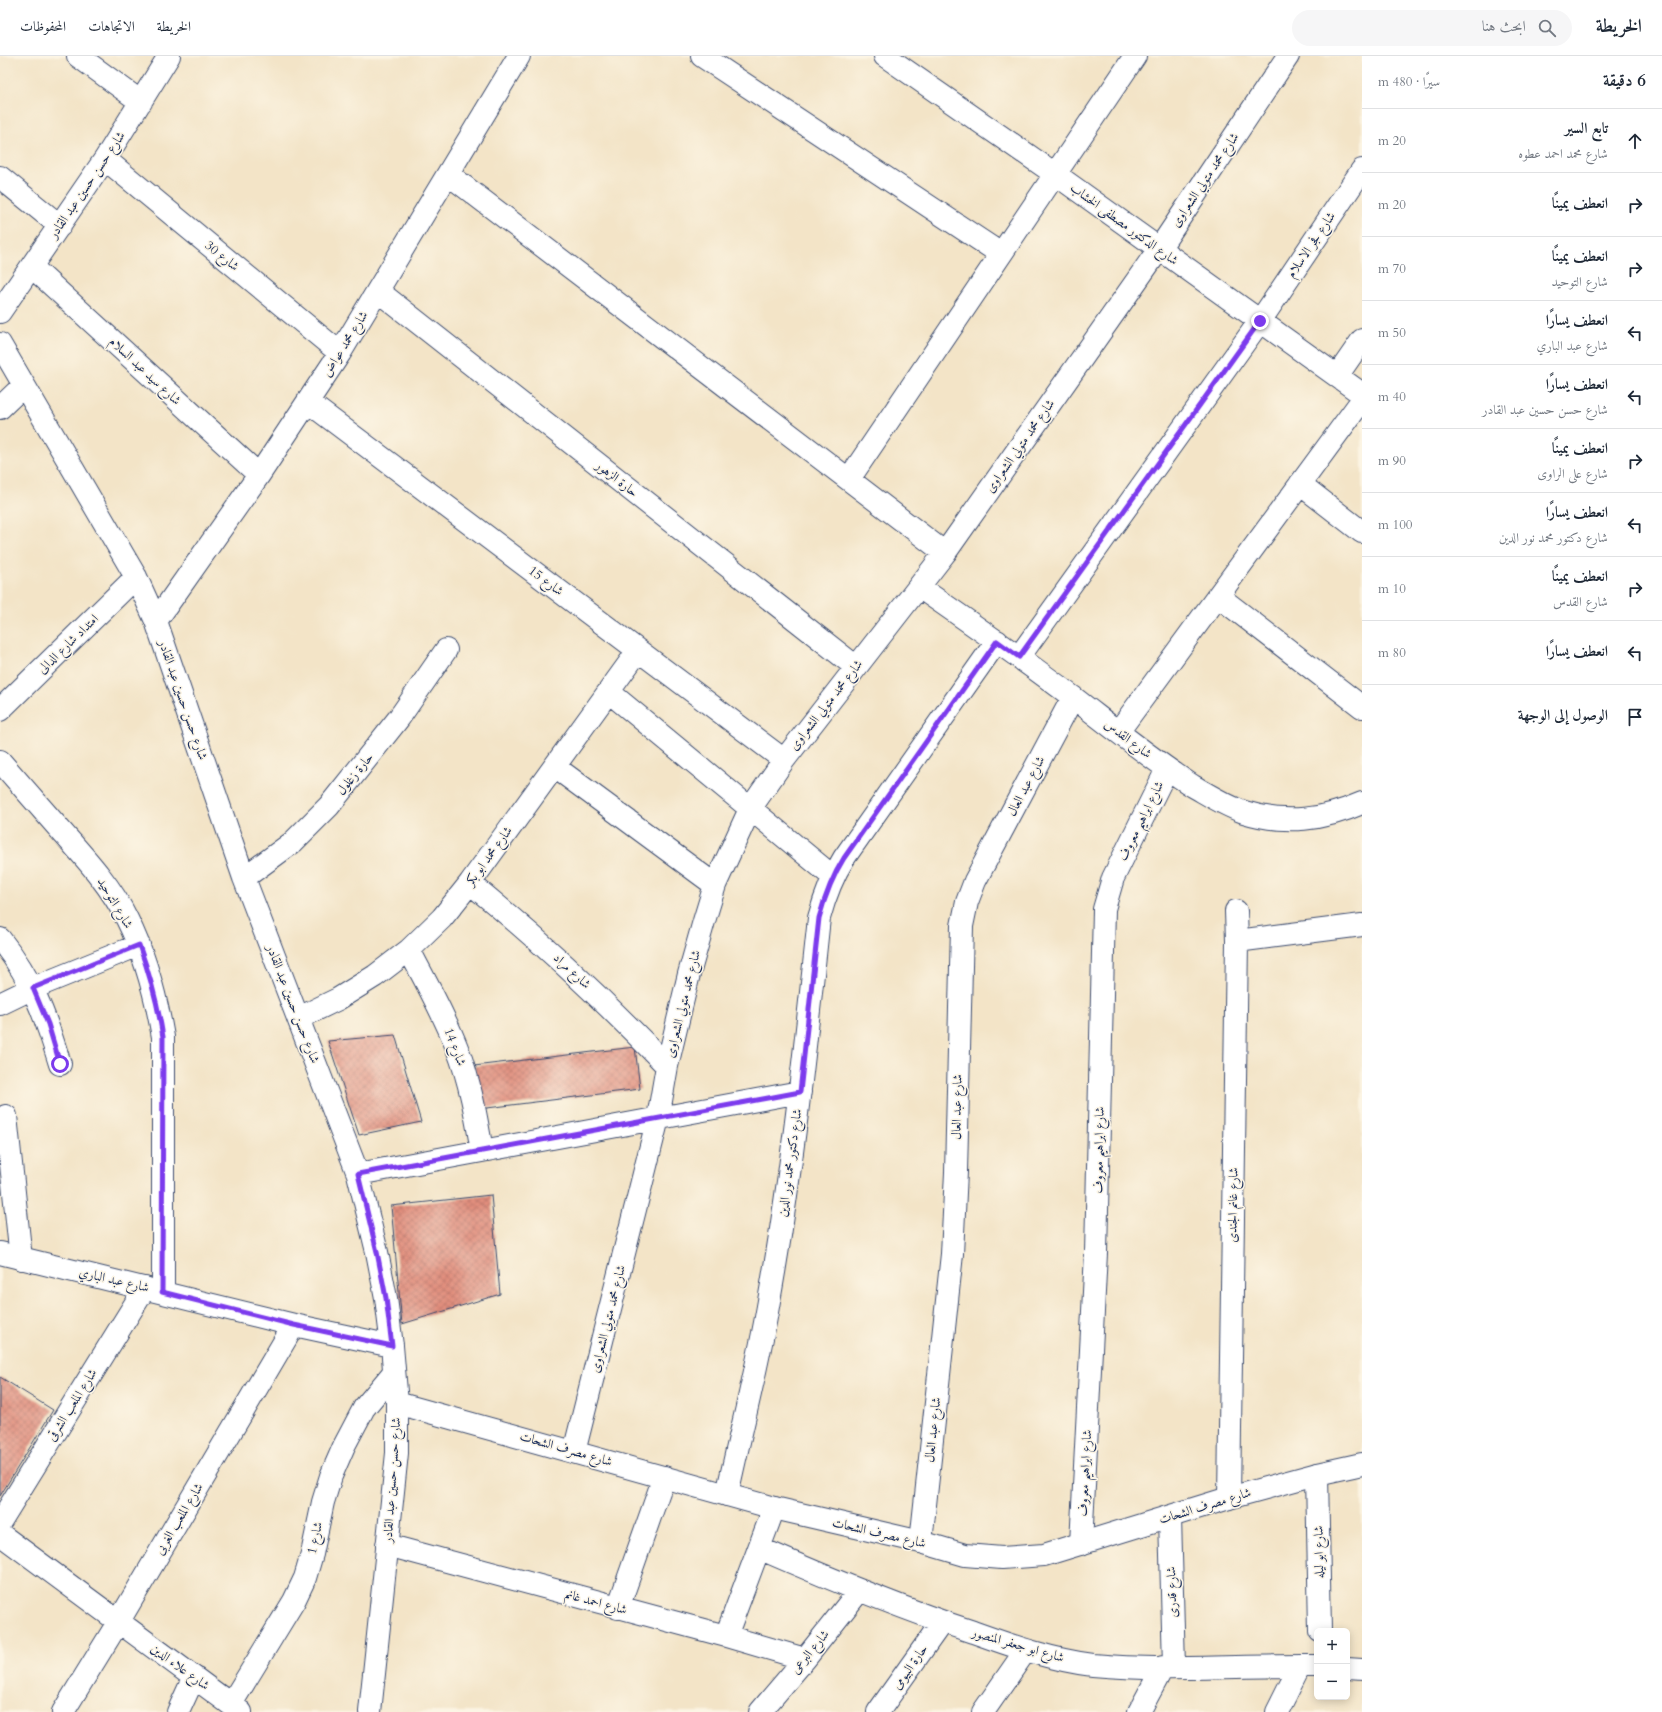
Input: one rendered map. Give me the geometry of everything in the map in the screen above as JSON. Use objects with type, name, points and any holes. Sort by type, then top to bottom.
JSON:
[{"type":"street","points":[[78,56],[141,102]]},
{"type":"street","name":"شارع حسن حسين عبد القادر","points":[[0,312],[105,159],[170,56]]},
{"type":"street","name":"شارع محمد عواض","points":[[156,621],[259,475],[340,353],[519,56]]},
{"type":"street","points":[[702,56],[1001,254]]},
{"type":"street","name":"شارع الدكتور مصطفى الخشاب","points":[[885,56],[1055,174],[1362,394]]},
{"type":"street","points":[[849,480],[1135,56]]},
{"type":"street","name":"شارع محمد متولي الشعراوى","points":[[574,1452],[658,1118],[667,1066],[689,974],[715,884],[750,809],[784,760],[919,587],[1159,249],[1288,56]]},
{"type":"street","name":"شارع 30","points":[[105,159],[340,353]]},
{"type":"street","name":"شارع فجر الاسلام","points":[[1019,657],[1260,321],[1362,170]]},
{"type":"street","points":[[448,174],[944,552]]},
{"type":"street","points":[[0,177],[60,226]]},
{"type":"street","name":"شارع سيد عبد السلام","points":[[32,267],[259,475]]},
{"type":"street","name":"حارة الزهور","points":[[378,291],[856,667]]},
{"type":"street","points":[[1337,376],[1362,340]]},
{"type":"street","name":"شارع حسن حسين عبد القادر","points":[[0,344],[136,577],[156,621],[244,878],[358,1174],[377,1252],[386,1298],[397,1403],[397,1453],[370,1712]]},
{"type":"street","points":[[0,408],[24,385]]},
{"type":"street","points":[[1118,732],[1362,400]]},
{"type":"street","name":"شارع 15","points":[[308,402],[784,760]]},
{"type":"street","points":[[1300,484],[1362,532]]},
{"type":"street","name":"امتداد شارع الدالى","points":[[0,710],[136,577]]},
{"type":"street","name":"شارع القدس","points":[[919,587],[1019,657],[1167,769],[1212,797],[1244,812],[1276,819],[1309,819],[1341,812],[1362,803]]},
{"type":"street","points":[[1218,596],[1362,707]]},
{"type":"street","name":"شارع دكتور محمد نور الدين","points":[[727,1495],[767,1314],[785,1203],[800,1092],[819,918],[824,898],[832,876],[844,858],[997,641]]},
{"type":"street","name":"حارة زغلول","points":[[244,878],[293,842],[329,806],[399,718],[446,650]]},
{"type":"street","name":"شارع محمد ابو بكر","points":[[299,1018],[344,996],[374,976],[409,950],[442,918],[470,883],[638,651]]},
{"type":"street","points":[[608,692],[832,876]]},
{"type":"street","name":"شارع عبد العال","points":[[921,1542],[952,1254],[956,1172],[962,926],[967,902],[975,881],[1073,697]]},
{"type":"street","name":"شارع التوحيد","points":[[0,761],[94,868],[123,911],[139,945],[150,974],[158,1006],[163,1037],[154,1290]]},
{"type":"street","points":[[555,766],[715,884]]},
{"type":"street","name":"شارع ابراهيم معروف","points":[[1081,1544],[1096,1253],[1104,909],[1113,878],[1167,769]]},
{"type":"street","name":"شارع مراد","points":[[470,883],[523,926],[573,971],[667,1066]]},
{"type":"street","name":"شارع غانم الجندى","points":[[1229,1498],[1237,941],[1236,911]]},
{"type":"street","points":[[1237,941],[1362,925]]},
{"type":"street","points":[[0,939],[17,960],[33,988],[48,1024],[60,1064]]},
{"type":"street","points":[[0,1004],[33,988],[139,945]]},
{"type":"street","name":"شارع 14","points":[[409,950],[435,1000],[457,1048],[473,1099],[482,1151]]},
{"type":"street","points":[[358,1174],[800,1092]]},
{"type":"street","points":[[6,1116],[22,1259]]},
{"type":"street","name":"شارع عبد الباري","points":[[0,1253],[294,1325],[392,1346]]},
{"type":"street","name":"شارع الملعب الشرقى","points":[[0,1522],[154,1290]]},
{"type":"street","name":"شارع الملعب الغربى","points":[[63,1712],[119,1621],[294,1325]]},
{"type":"street","name":"شارع 1","points":[[236,1708],[305,1578],[312,1554],[323,1502],[331,1476],[344,1446],[364,1408],[394,1372]]},
{"type":"street","name":"شارع مصرف الشحات","points":[[397,1403],[774,1508],[921,1542],[965,1555],[1002,1558],[1044,1555],[1229,1498],[1317,1474],[1362,1464]]},
{"type":"street","name":"شارع ابو ليله","points":[[1317,1474],[1320,1628]]},
{"type":"street","points":[[618,1608],[664,1477]]},
{"type":"street","points":[[726,1636],[774,1508]]},
{"type":"street","name":"شارع قدرى","points":[[1168,1667],[1170,1517]]},
{"type":"street","name":"شارع علاء الدين","points":[[0,1534],[236,1708]]},
{"type":"street","name":"شارع احمد غانم","points":[[387,1545],[726,1636],[805,1659]]},
{"type":"street","name":"شارع ابو جعفر المنصور","points":[[759,1548],[859,1591],[942,1622],[1026,1650],[1061,1659],[1092,1664],[1168,1667],[1309,1666]]},
{"type":"street","name":"شارع البرعى","points":[[760,1712],[805,1659],[859,1591]]},
{"type":"street","name":"حارة البيومى","points":[[878,1712],[942,1622]]},
{"type":"street","points":[[983,1712],[1026,1650]]},
{"type":"street","points":[[1277,1712],[1309,1666]]},
{"type":"street","points":[[1139,1712],[1168,1667]]},
{"type":"street","points":[[1350,1669],[1362,1670]]},
{"type":"street","points":[[178,1712],[194,1677]]},
{"type":"building","points":[[395,1035],[421,1122],[359,1135],[328,1041]]},
{"type":"building","points":[[635,1047],[640,1089],[479,1109],[474,1066]]},
{"type":"building","points":[[491,1195],[500,1294],[402,1324],[391,1206]]},
{"type":"building","points":[[0,1377],[53,1410],[0,1496]]},
{"type":"route","points":[[60,1064],[48,1024],[33,988],[139,945],[150,974],[158,1006],[163,1037],[162,1292],[294,1325],[392,1346],[386,1298],[377,1252],[358,1174],[800,1092],[819,918],[832,876],[997,641],[1019,657],[1260,321]]}]
